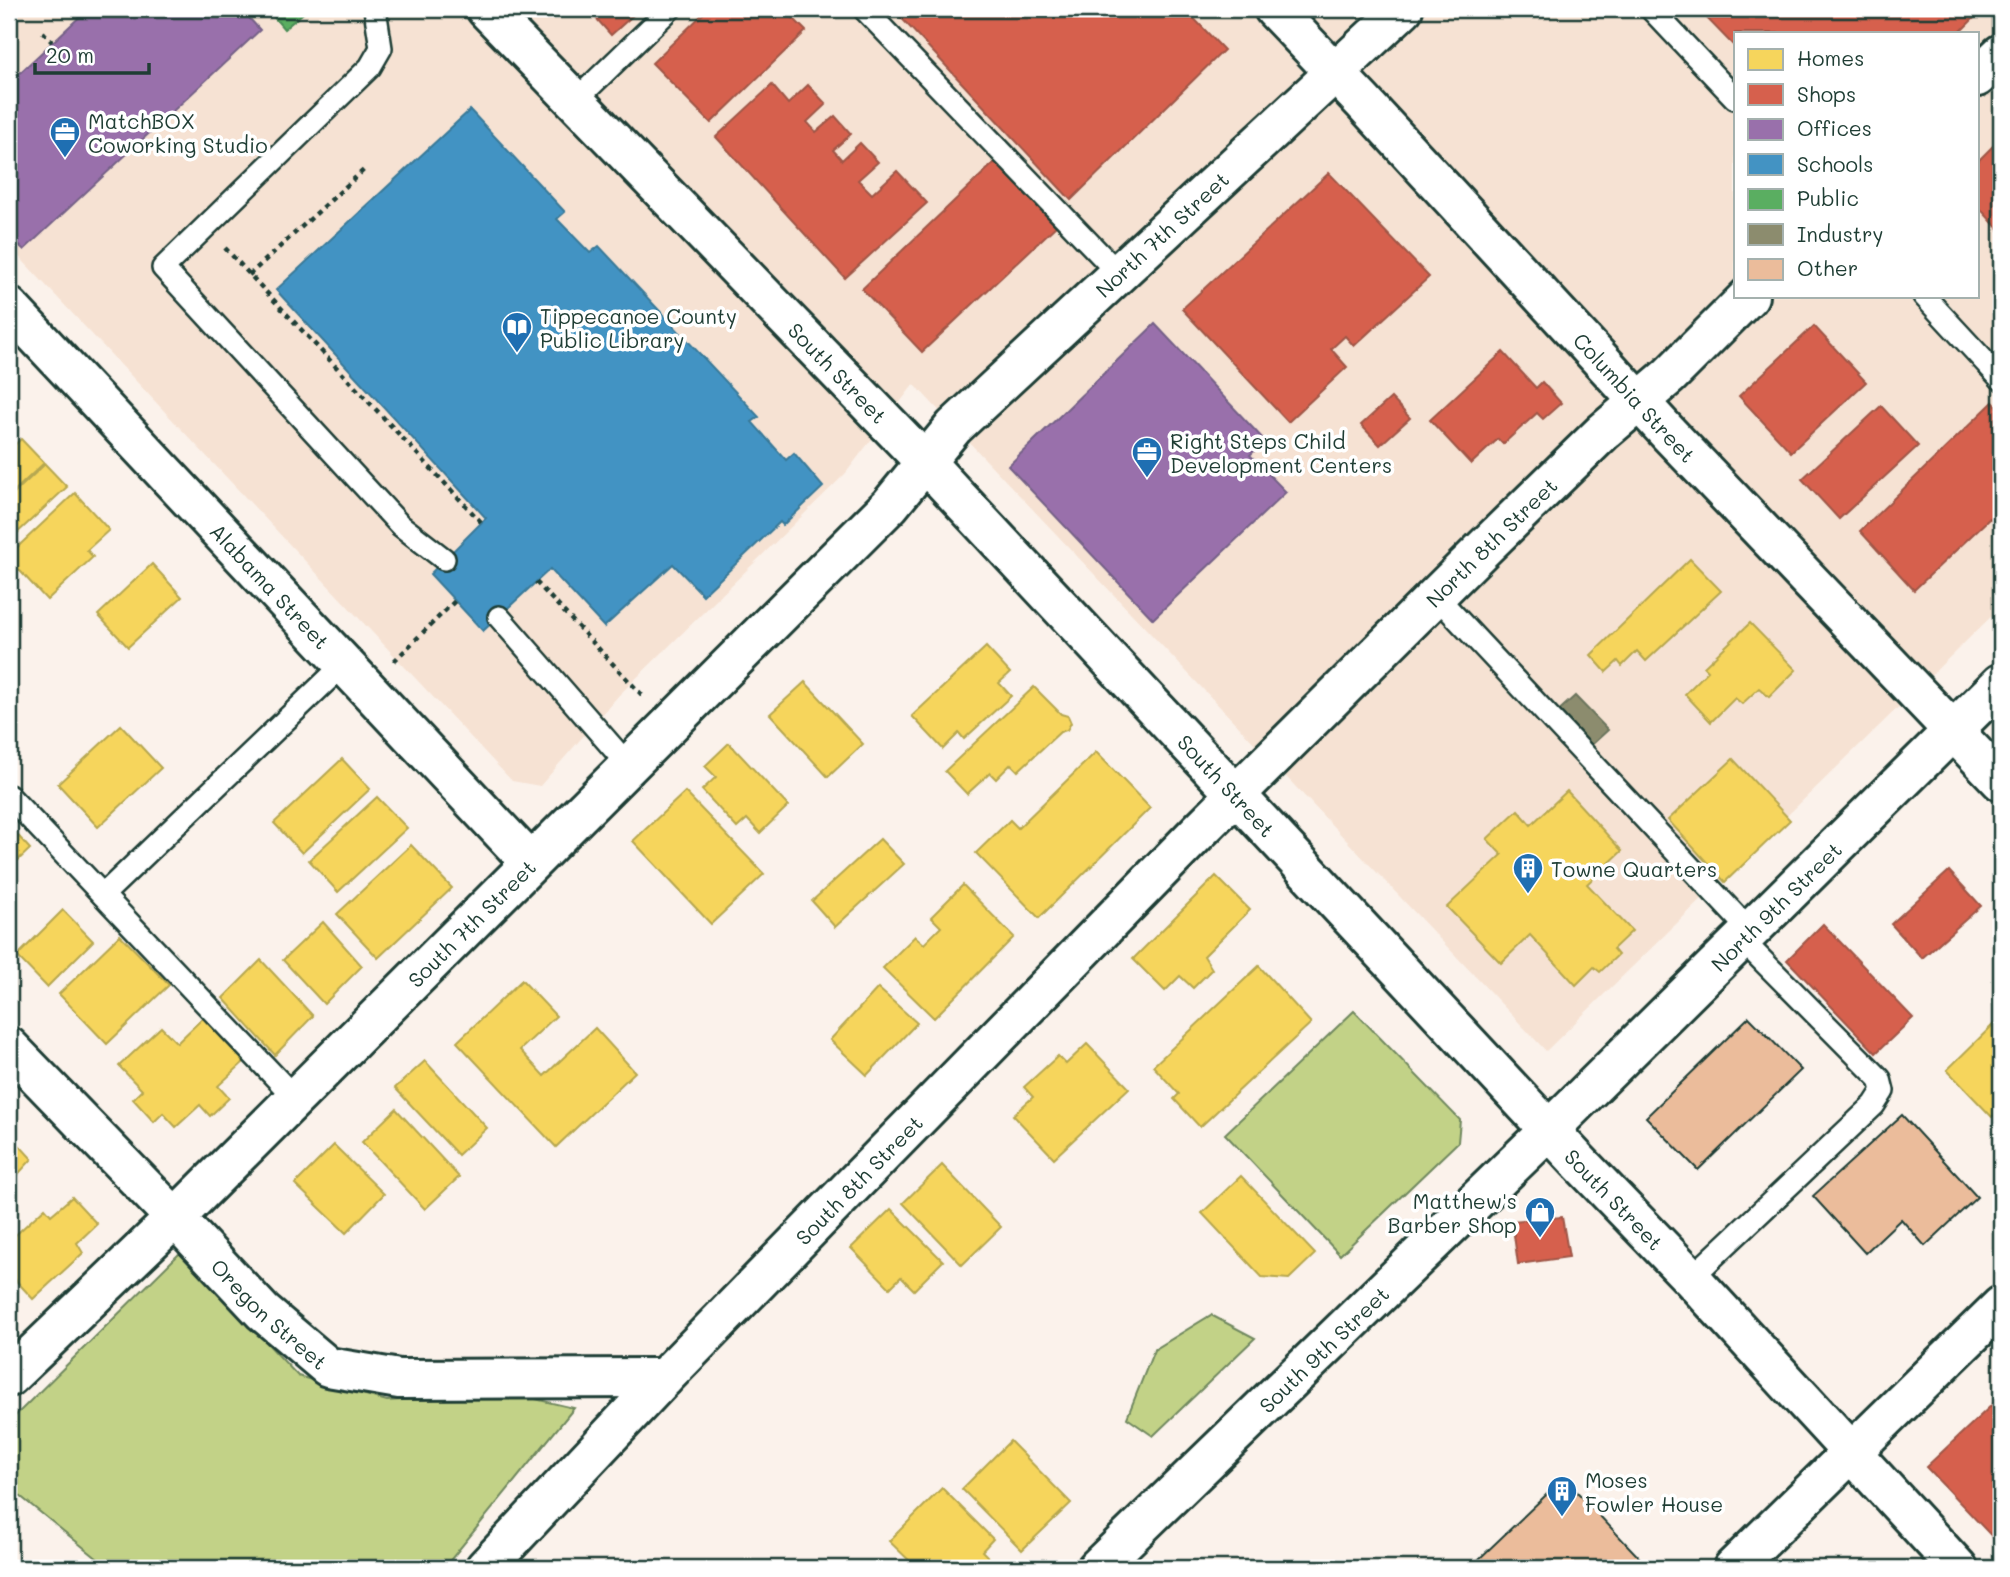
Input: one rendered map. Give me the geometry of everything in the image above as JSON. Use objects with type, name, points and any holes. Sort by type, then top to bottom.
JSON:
[{"type":"street","name":"South Street","points":[[486,9],[926,463],[1691,1278],[1958,1568]]},
{"type":"street","name":"Columbia Street","points":[[1274,9],[2001,781]]},
{"type":"street","name":"North 7th Street","points":[[926,463],[954,427],[1403,9]]},
{"type":"street","points":[[1979,75],[2001,54]]},
{"type":"street","name":"North 8th Street","points":[[1236,794],[1603,432],[1669,376],[1747,298]]},
{"type":"street","name":"Alabama Street","points":[[9,307],[530,862]]},
{"type":"street","name":"South 7th Street","points":[[9,1377],[175,1217],[890,505],[926,463]]},
{"type":"street","name":"North 9th Street","points":[[1549,1129],[2001,683]]},
{"type":"street","name":"South 8th Street","points":[[485,1568],[664,1378],[1236,794]]},
{"type":"street","name":"Oregon Street","points":[[9,1047],[175,1217],[263,1312],[328,1367],[399,1379],[664,1378]]},
{"type":"street","name":"South 9th Street","points":[[1097,1568],[1549,1129]]},
{"type":"street","points":[[1732,1568],[2001,1306]]},
{"type":"lane","points":[[375,9],[381,48],[370,67],[163,268],[400,524],[444,559]]},
{"type":"lane","points":[[575,101],[670,9]]},
{"type":"lane","points":[[864,9],[1119,274]]},
{"type":"lane","points":[[1651,9],[1734,97]]},
{"type":"lane","points":[[1926,298],[2001,379]]},
{"type":"lane","points":[[1436,597],[1880,1079],[1883,1091],[1874,1105],[1691,1278]]},
{"type":"lane","points":[[499,617],[628,765]]},
{"type":"lane","points":[[103,895],[344,664]]},
{"type":"lane","points":[[9,796],[295,1098]]},
{"type":"path","points":[[44,32],[52,42]]},
{"type":"path","points":[[250,275],[367,167]]},
{"type":"path","points":[[205,226],[481,522]]},
{"type":"path","points":[[536,582],[642,695]]},
{"type":"path","points":[[391,664],[455,601]]},
{"type":"shaded area","points":[[9,9],[2001,9],[2001,607],[1546,1051],[914,384],[845,474],[619,695],[540,786],[512,781],[9,246]]},
{"type":"green space","points":[[1354,1011],[1460,1120],[1458,1142],[1340,1255],[1225,1134]]},
{"type":"green space","points":[[181,1252],[298,1376],[387,1401],[509,1393],[574,1408],[444,1568],[109,1568],[9,1487],[9,1422]]},
{"type":"green space","points":[[1211,1315],[1255,1338],[1153,1436],[1127,1418],[1154,1350]]},
{"type":"building: Homes","points":[[21,439],[44,463],[9,496],[9,450]]},
{"type":"building: Homes","points":[[45,464],[67,487],[16,534],[9,527],[9,498]]},
{"type":"building: Homes","points":[[75,493],[109,530],[87,550],[93,557],[47,600],[9,559],[9,555]]},
{"type":"building: Homes","points":[[1690,559],[1721,591],[1646,661],[1637,651],[1622,666],[1618,661],[1606,672],[1591,655]]},
{"type":"building: Homes","points":[[152,564],[182,597],[128,647],[98,615]]},
{"type":"building: Homes","points":[[1750,623],[1796,670],[1769,697],[1759,688],[1742,704],[1735,698],[1711,722],[1685,694],[1708,671],[1704,667]]},
{"type":"building: Homes","points":[[986,647],[1010,673],[999,683],[1011,696],[964,739],[959,733],[943,749],[912,716]]},
{"type":"building: Homes","points":[[805,682],[863,744],[828,777],[770,714]]},
{"type":"building: Homes","points":[[1034,687],[1061,714],[1068,716],[1071,723],[1067,730],[1060,732],[1018,771],[1011,764],[996,779],[990,773],[967,794],[945,771]]},
{"type":"building: Homes","points":[[121,725],[161,768],[98,827],[58,784]]},
{"type":"building: Homes","points":[[729,743],[788,806],[760,833],[747,819],[737,828],[702,790],[716,777],[705,766]]},
{"type":"building: Homes","points":[[1096,752],[1150,808],[1039,918],[976,853],[1010,820],[1018,828]]},
{"type":"building: Homes","points":[[342,759],[370,789],[302,853],[274,823]]},
{"type":"building: Homes","points":[[1733,759],[1790,820],[1725,882],[1668,820]]},
{"type":"building: Homes","name":"Towne Quarters","points":[[1567,791],[1622,851],[1587,884],[1632,931],[1613,949],[1618,955],[1600,972],[1594,967],[1576,985],[1530,935],[1501,963],[1447,907],[1502,855],[1487,839],[1518,810],[1531,825]]},
{"type":"building: Homes","points":[[685,792],[764,874],[711,924],[633,841]]},
{"type":"building: Homes","points":[[377,797],[407,828],[338,892],[309,860]]},
{"type":"building: Homes","points":[[13,830],[30,849],[9,869],[9,834]]},
{"type":"building: Homes","points":[[880,839],[904,864],[835,927],[812,901]]},
{"type":"building: Homes","points":[[411,845],[452,888],[378,958],[337,914]]},
{"type":"building: Homes","points":[[1216,876],[1250,910],[1204,956],[1212,969],[1193,988],[1180,976],[1165,991],[1133,959]]},
{"type":"building: Homes","points":[[963,885],[1014,937],[934,1018],[883,968],[915,936],[924,944],[941,927],[931,917]]},
{"type":"building: Homes","points":[[63,910],[93,941],[47,987],[17,956]]},
{"type":"building: Homes","points":[[323,922],[362,966],[324,1004],[283,960]]},
{"type":"building: Homes","points":[[120,935],[169,985],[107,1044],[59,994]]},
{"type":"building: Homes","points":[[261,960],[313,1016],[275,1055],[223,998]]},
{"type":"building: Homes","points":[[1259,966],[1311,1023],[1200,1127],[1174,1099],[1179,1094],[1153,1066]]},
{"type":"building: Homes","points":[[522,980],[556,1016],[520,1050],[544,1076],[595,1028],[635,1072],[556,1147],[457,1042]]},
{"type":"building: Homes","points":[[878,988],[917,1023],[867,1075],[830,1040]]},
{"type":"building: Homes","points":[[204,1017],[245,1061],[218,1086],[229,1098],[210,1116],[200,1105],[176,1127],[163,1113],[154,1122],[133,1099],[142,1090],[119,1066],[161,1027],[177,1043]]},
{"type":"building: Homes","points":[[2001,1017],[2001,1108],[1992,1117],[1947,1070]]},
{"type":"building: Homes","points":[[1087,1044],[1129,1088],[1054,1158],[1013,1115],[1033,1097],[1024,1087],[1058,1056],[1066,1064]]},
{"type":"building: Homes","points":[[425,1061],[487,1128],[458,1155],[395,1088]]},
{"type":"building: Homes","points":[[396,1109],[459,1177],[425,1209],[362,1142]]},
{"type":"building: Homes","points":[[9,1134],[32,1159],[9,1184]]},
{"type":"building: Homes","points":[[334,1145],[384,1194],[346,1233],[295,1184]]},
{"type":"building: Homes","points":[[942,1165],[1001,1227],[962,1265],[903,1203]]},
{"type":"building: Homes","points":[[1241,1176],[1315,1254],[1289,1279],[1262,1277],[1202,1213]]},
{"type":"building: Homes","points":[[72,1197],[97,1224],[77,1243],[83,1253],[33,1299],[9,1273],[9,1241],[45,1208],[51,1215]]},
{"type":"building: Homes","points":[[891,1209],[943,1261],[914,1290],[901,1277],[890,1288],[851,1248]]},
{"type":"building: Homes","points":[[1010,1441],[1071,1503],[1022,1550],[962,1489]]},
{"type":"building: Homes","points":[[942,1488],[993,1539],[982,1551],[991,1560],[983,1568],[917,1568],[889,1541]]},
{"type":"building: Shops","points":[[588,9],[640,9],[611,35]]},
{"type":"building: Shops","points":[[708,9],[784,9],[806,31],[711,123],[652,63]]},
{"type":"building: Shops","points":[[893,9],[1185,9],[1224,50],[1071,200]]},
{"type":"building: Shops","points":[[1698,9],[1973,9],[1978,14],[1960,32],[1734,32],[1734,46]]},
{"type":"building: Shops","points":[[772,85],[788,104],[808,85],[826,104],[807,122],[816,132],[835,116],[851,134],[833,150],[842,160],[860,143],[878,162],[858,180],[872,194],[897,171],[927,203],[845,278],[716,137]]},
{"type":"building: Shops","points":[[2001,138],[2001,232],[1979,207],[1979,160]]},
{"type":"building: Shops","points":[[996,161],[1056,226],[922,352],[862,289]]},
{"type":"building: Shops","points":[[1329,173],[1429,277],[1354,346],[1345,336],[1331,349],[1347,367],[1288,422],[1182,309]]},
{"type":"building: Shops","points":[[1814,326],[1866,382],[1791,452],[1739,396]]},
{"type":"building: Shops","points":[[1503,352],[1536,388],[1542,382],[1561,403],[1543,419],[1537,413],[1503,444],[1498,439],[1471,464],[1430,420]]},
{"type":"building: Shops","points":[[1391,398],[1410,418],[1380,445],[1361,425]]},
{"type":"building: Shops","points":[[1993,402],[2001,411],[2001,520],[1996,525],[1990,518],[1914,590],[1860,531]]},
{"type":"building: Shops","points":[[1881,406],[1918,446],[1839,519],[1802,479]]},
{"type":"building: Shops","points":[[1949,871],[1981,906],[1922,958],[1891,924]]},
{"type":"building: Shops","points":[[1823,924],[1913,1018],[1876,1053],[1787,960]]},
{"type":"building: Shops","name":"Matthew's Barber Shop","points":[[1562,1217],[1569,1257],[1518,1264],[1512,1221]]},
{"type":"building: Shops","points":[[1994,1403],[2001,1411],[2001,1546],[1926,1467]]},
{"type":"building: Offices","name":"MatchBOX Coworking Studio","points":[[88,9],[241,9],[260,30],[24,250],[9,236],[9,83]]},
{"type":"building: Offices","name":"Right Steps Child Development Centers","points":[[1155,324],[1265,441],[1250,455],[1286,492],[1153,619],[1008,466]]},
{"type":"building: Schools","name":"Tippecanoe County Public Library","points":[[470,110],[565,212],[557,219],[590,253],[599,246],[759,417],[752,422],[786,460],[794,453],[823,487],[783,525],[780,522],[703,595],[673,564],[604,627],[550,569],[483,631],[430,574],[486,518],[276,290]]},
{"type":"building: Public","points":[[267,9],[308,9],[284,29]]},
{"type":"building: Industry","points":[[1575,696],[1608,730],[1587,749],[1555,714]]},
{"type":"building: Other","points":[[1749,1017],[1801,1070],[1698,1170],[1646,1117]]},
{"type":"building: Other","points":[[1902,1115],[1977,1197],[1925,1246],[1901,1219],[1865,1253],[1813,1196]]},
{"type":"building: Other","name":"Moses Fowler House","points":[[1564,1478],[1649,1568],[1488,1568],[1479,1559]]},
{"type":"place","name":"MatchBOX Coworking Studio","points":[[65,159]]},
{"type":"place","name":"Tippecanoe County Public Library","points":[[517,354]]},
{"type":"place","name":"Right Steps Child Development Centers","points":[[1147,479]]},
{"type":"place","name":"Towne Quarters","points":[[1528,895]]},
{"type":"place","name":"Matthew's Barber Shop","points":[[1540,1239]]},
{"type":"place","name":"Moses Fowler House","points":[[1562,1518]]}]
